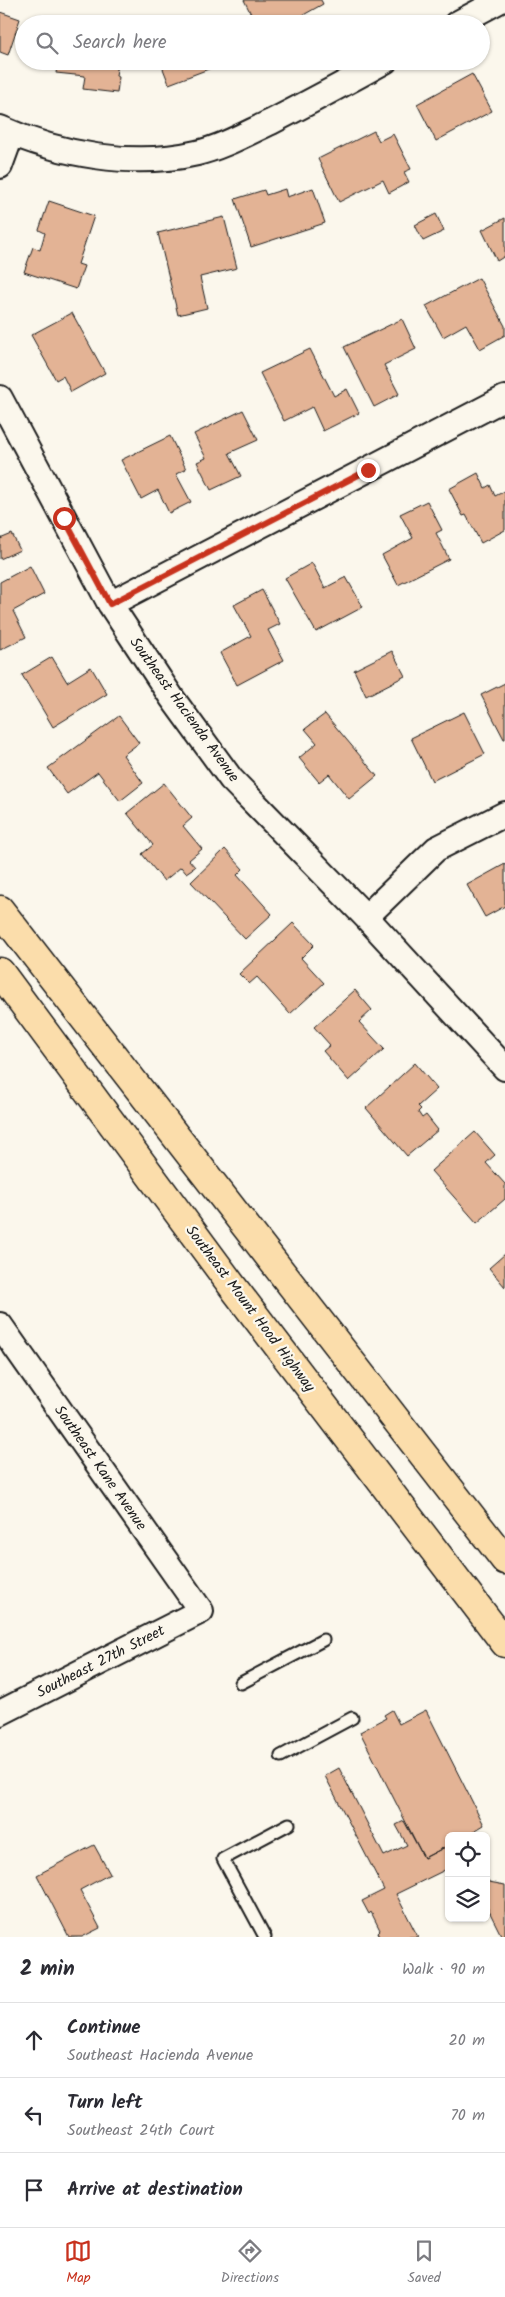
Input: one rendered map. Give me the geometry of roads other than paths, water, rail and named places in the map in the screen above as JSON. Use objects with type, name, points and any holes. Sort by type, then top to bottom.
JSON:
[{"type":"highway","points":[[0,910],[505,1560]]},
{"type":"highway","name":"Southeast Mount Hood Highway","points":[[0,972],[239,1295],[505,1643]]},
{"type":"street","points":[[472,15],[500,0]]},
{"type":"street","points":[[0,166],[6,131],[57,148],[92,155],[127,158],[198,153],[237,139],[369,70]]},
{"type":"street","name":"Southeast Hacienda Avenue","points":[[0,398],[110,604],[172,698],[231,779],[366,916],[505,1068]]},
{"type":"street","points":[[110,604],[505,398]]},
{"type":"street","points":[[366,916],[436,849],[505,814]]},
{"type":"street","name":"Southeast Kane Avenue","points":[[1,1329],[201,1611]]},
{"type":"street","name":"Southeast 27th Street","points":[[0,1713],[201,1611]]},
{"type":"lane","points":[[241,1683],[323,1640]]},
{"type":"lane","points":[[281,1756],[352,1718]]},
{"type":"lane","points":[[265,1937],[223,1859],[289,1824]]}]
